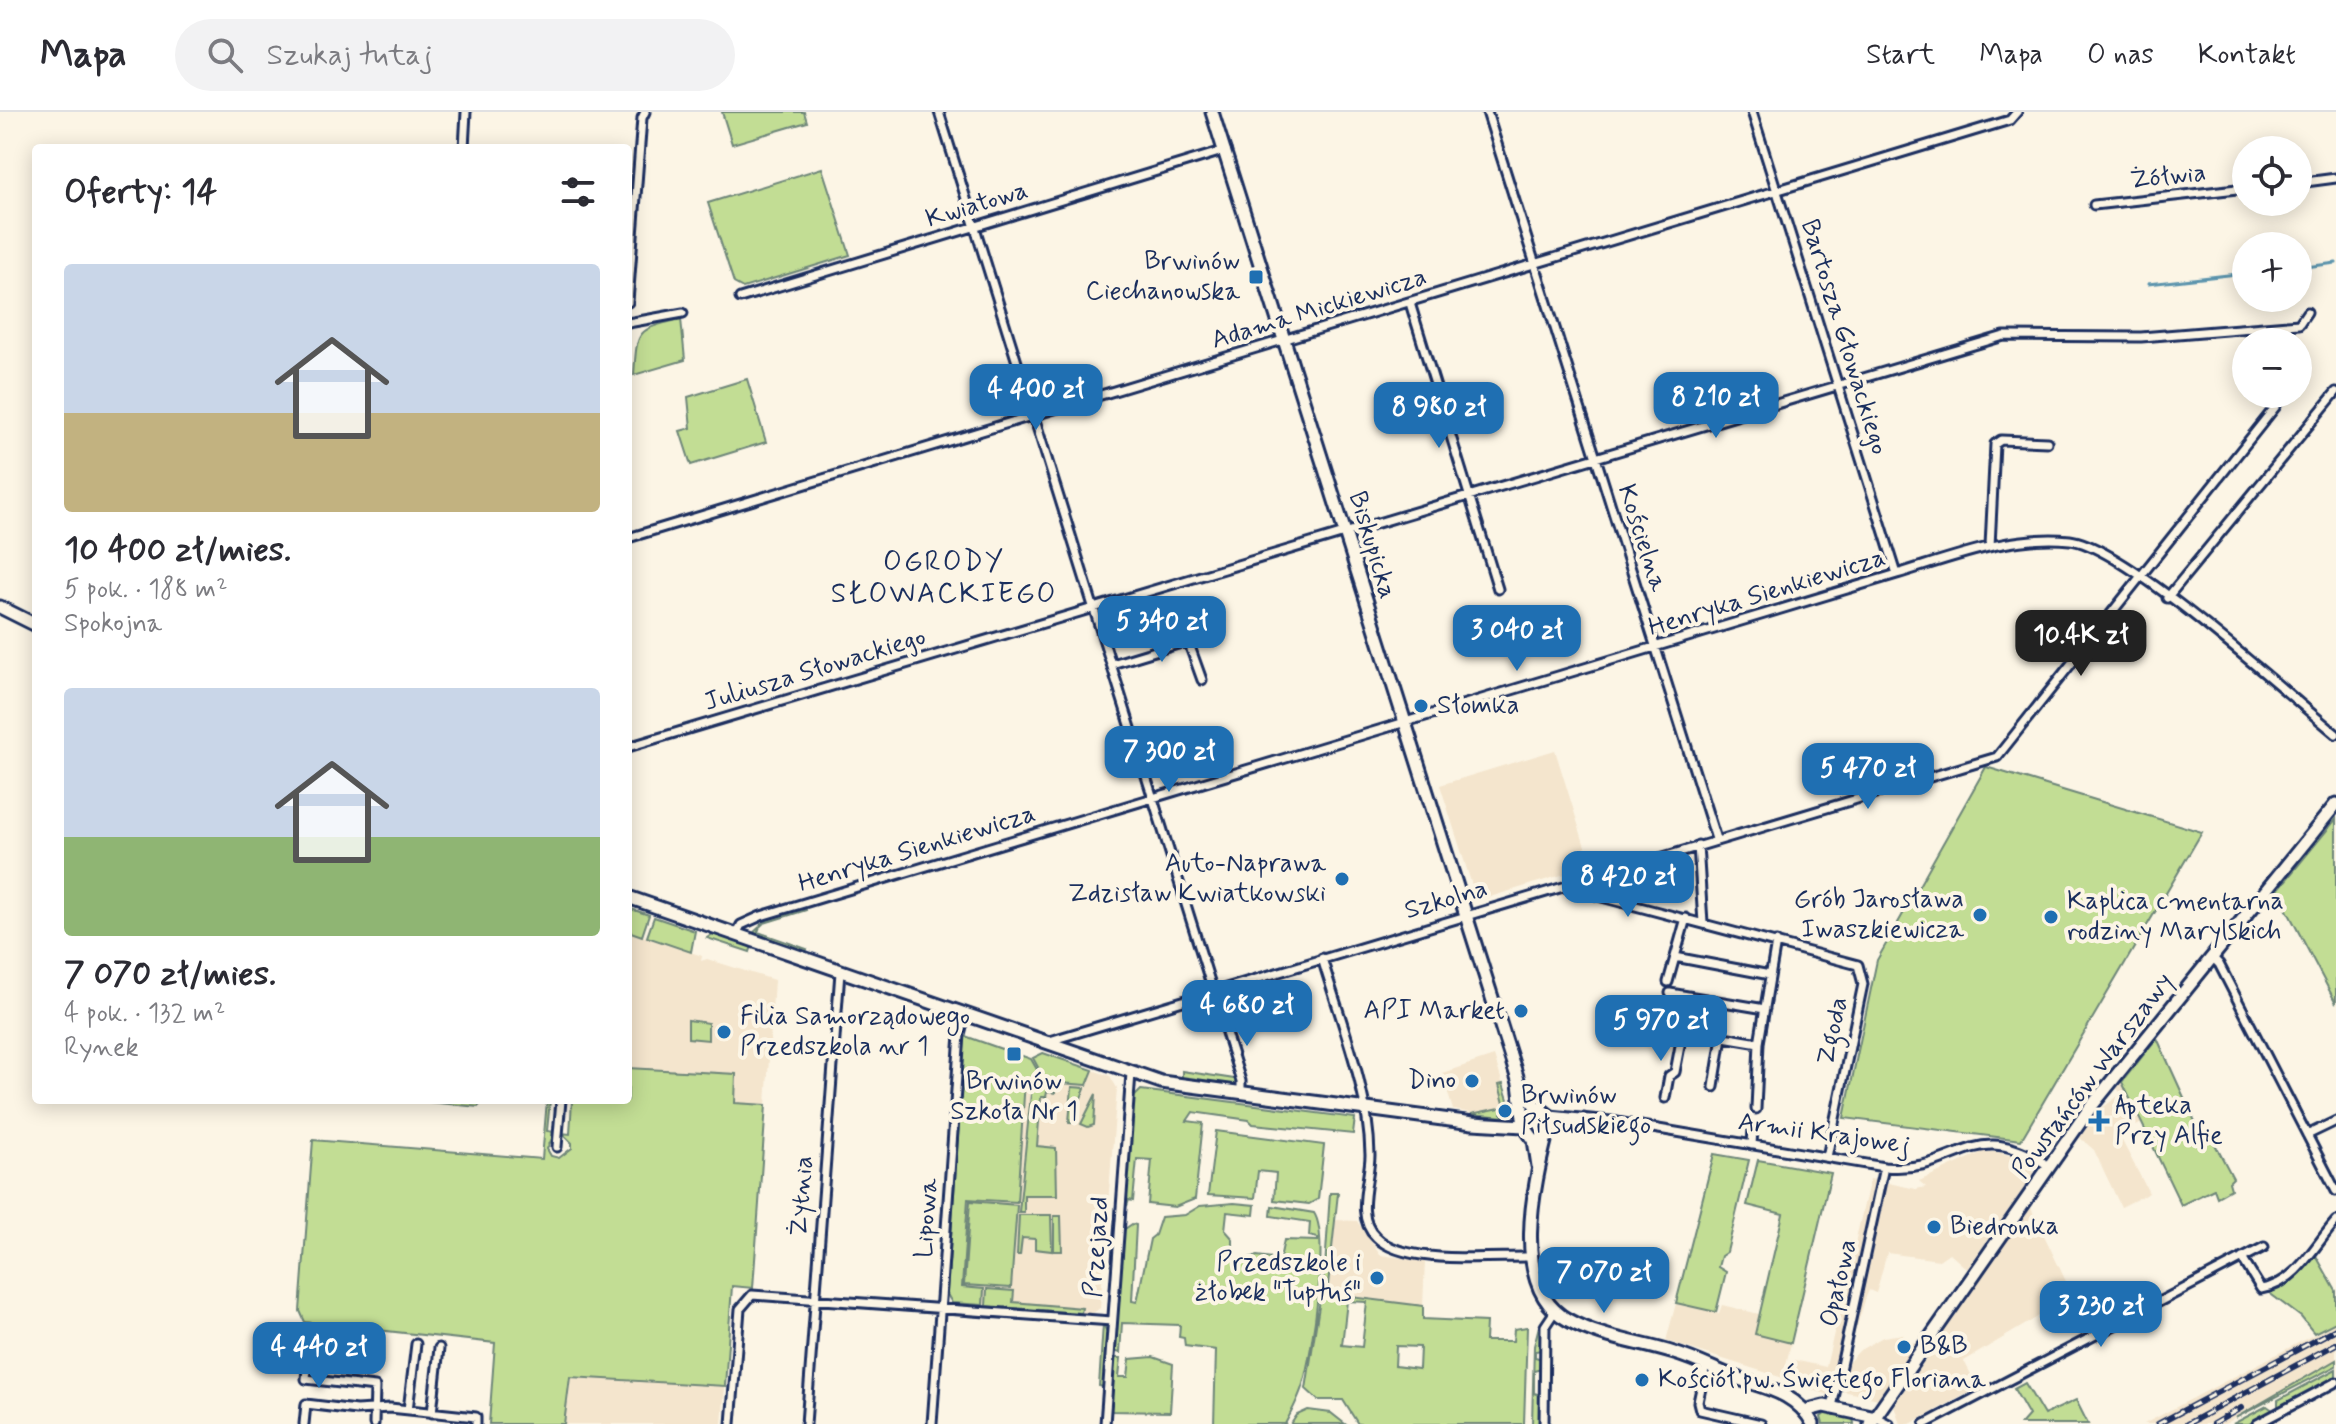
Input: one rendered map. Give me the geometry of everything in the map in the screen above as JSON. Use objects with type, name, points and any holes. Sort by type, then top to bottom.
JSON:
[{"type":"street","points":[[464,144],[466,112]]},
{"type":"street","points":[[632,249],[642,118],[645,112]]},
{"type":"street","points":[[939,112],[1155,799],[1241,1081],[1241,1094]]},
{"type":"street","name":"Biskupicka","points":[[1212,112],[1519,1083],[1544,1111],[1549,1131],[1543,1160],[1538,1166]]},
{"type":"street","name":"Kościelna","points":[[1487,112],[1716,839]]},
{"type":"street","name":"Bartosza Głowackiego","points":[[1752,112],[1897,574]]},
{"type":"street","name":"Adama Mickiewicza","points":[[632,537],[2010,120],[2017,112]]},
{"type":"street","name":"Kwiatowa","points":[[740,298],[1226,150]]},
{"type":"street","points":[[2312,181],[2336,178]]},
{"type":"street","name":"Żółwia","points":[[2094,205],[2232,190]]},
{"type":"street","points":[[1410,303],[1498,589]]},
{"type":"street","name":"Juliusza Słowackiego","points":[[632,746],[2004,336],[2141,337],[2299,324],[2307,312]]},
{"type":"street","points":[[632,322],[683,313]]},
{"type":"street","points":[[2167,598],[2336,392]]},
{"type":"street","points":[[2141,576],[2274,408]]},
{"type":"street","points":[[1990,546],[1995,444],[2001,440],[2047,442]]},
{"type":"street","name":"Henryka Sienkiewicza","points":[[736,935],[740,926],[761,916],[1990,546],[2048,538],[2074,540],[2106,553],[2141,576],[2336,734]]},
{"type":"street","name":"Szkolna","points":[[1045,1043],[1065,1034],[1997,757],[2141,576]]},
{"type":"street","points":[[0,607],[32,623]]},
{"type":"street","points":[[1112,664],[1188,641],[1202,680]]},
{"type":"street","name":"Powstańców Warszawy","points":[[1873,1420],[2090,1108],[2336,804]]},
{"type":"street","points":[[1698,845],[1703,923]]},
{"type":"street","name":"Zgoda","points":[[1583,880],[1590,892],[1598,896],[1855,962],[1863,973],[1827,1157]]},
{"type":"street","points":[[632,898],[1131,1073],[1175,1084],[1241,1094],[1549,1131]]},
{"type":"street","points":[[1668,982],[1686,918]]},
{"type":"street","points":[[1756,1109],[1759,1043],[1776,942]]},
{"type":"street","points":[[1675,957],[1770,975]]},
{"type":"street","points":[[2212,957],[2219,964],[2336,1191]]},
{"type":"street","points":[[1322,958],[1363,1109],[1370,1155],[1365,1218],[1376,1238],[1413,1253],[1532,1257]]},
{"type":"street","name":"Żytnia","points":[[806,1424],[840,972]]},
{"type":"street","points":[[1670,993],[1765,1009]]},
{"type":"street","name":"Lipowa","points":[[932,1424],[960,1034],[965,1015]]},
{"type":"street","points":[[1664,1027],[1759,1043]]},
{"type":"street","points":[[1665,1098],[1669,1076],[1675,1072],[1683,1030]]},
{"type":"street","points":[[1714,1087],[1722,1037]]},
{"type":"street","name":"Przejazd","points":[[1105,1424],[1131,1073]]},
{"type":"street","name":"Biskupicka","points":[[1519,1083],[1517,1090],[1538,1166],[1532,1257],[1541,1293],[1555,1311]]},
{"type":"street","points":[[557,1147],[561,1104]]},
{"type":"street","points":[[1527,1126],[1544,1111]]},
{"type":"street","name":"Armii Krajowej","points":[[1544,1111],[1884,1167],[1925,1166],[1990,1143],[2022,1150],[2049,1166]]},
{"type":"street","name":"Armii Krajowej","points":[[1549,1131],[1584,1118]]},
{"type":"street","points":[[2307,1135],[2336,1121]]},
{"type":"street","points":[[1752,1145],[1753,1128]]},
{"type":"street","name":"Opałowa","points":[[1832,1407],[1884,1167]]},
{"type":"street","points":[[2242,1258],[2252,1281],[2261,1289],[2268,1288],[2299,1269],[2336,1221]]},
{"type":"street","points":[[1925,1424],[2264,1247]]},
{"type":"street","points":[[731,1424],[740,1309],[747,1298],[758,1294],[1112,1321]]},
{"type":"street","points":[[1544,1424],[1545,1326],[1555,1311],[1586,1328],[1706,1365],[1784,1394],[1804,1411],[1813,1424]]},
{"type":"street","points":[[316,1338],[308,1359],[306,1379],[375,1387],[374,1424]]},
{"type":"street","points":[[408,1410],[416,1344]]},
{"type":"street","points":[[432,1413],[439,1348]]},
{"type":"street","points":[[1706,1365],[1699,1409],[1708,1414],[1761,1424]]},
{"type":"street","points":[[2257,1424],[2336,1382]]},
{"type":"street","points":[[304,1424],[306,1404],[476,1417],[476,1424]]},
{"type":"street","points":[[1804,1411],[1819,1406],[1832,1407],[1889,1424]]},
{"type":"street","points":[[2278,1413],[2282,1423]]},
{"type":"shaded area","points":[[1555,750],[1591,866],[1477,901],[1440,785]]},
{"type":"shaded area","name":"Filia Samorządowego Przedszkola nr 1","points":[[632,932],[702,956],[701,961],[707,959],[774,980],[766,1105],[734,1103],[736,1074],[632,1068]]},
{"type":"shaded area","points":[[965,1036],[1010,1052],[1009,1056],[1016,1058],[1017,1054],[1031,1059],[1043,1053],[1110,1076],[1117,1088],[1100,1308],[1092,1314],[952,1303],[947,1294]]},
{"type":"shaded area","points":[[1494,1056],[1509,1104],[1484,1115],[1453,1110],[1442,1073]]},
{"type":"shaded area","points":[[2122,1082],[2142,1123],[2119,1135],[2149,1193],[2121,1207],[2094,1150],[2078,1136],[2094,1114],[2121,1094],[2117,1088]]},
{"type":"shaded area","points":[[1983,1152],[1998,1152],[2022,1159],[2032,1165],[2034,1174],[1967,1269],[1949,1253],[1939,1260],[1887,1253],[1876,1293],[1869,1290],[1866,1297],[1844,1367],[1860,1350],[1883,1337],[1903,1334],[1905,1341],[1917,1343],[1878,1399],[1843,1391],[1850,1375],[1843,1371],[1835,1371],[1830,1395],[1788,1383],[1794,1360],[1826,1367],[1870,1179],[1916,1189],[1926,1187],[1919,1181]]},
{"type":"shaded area","points":[[2030,1206],[2073,1296],[1964,1361],[1978,1388],[1910,1424],[1900,1424],[1894,1405]]},
{"type":"shaded area","name":"Przedszkole i żłobek \"Tuptuś\"","points":[[1335,1220],[1357,1221],[1380,1255],[1425,1261],[1423,1306],[1326,1294]]},
{"type":"shaded area","points":[[1676,1303],[1719,1313],[1722,1305],[1759,1314],[1755,1334],[1791,1343],[1783,1378],[1666,1341]]},
{"type":"shaded area","points":[[2336,1323],[2336,1360],[2225,1424],[2144,1424]]},
{"type":"shaded area","points":[[570,1377],[725,1386],[722,1424],[564,1424]]},
{"type":"green space","points":[[722,112],[804,112],[807,122],[732,144]]},
{"type":"green space","points":[[822,168],[850,255],[743,288],[734,283],[708,203]]},
{"type":"green space","points":[[681,319],[685,360],[634,375],[636,348],[642,334],[647,329]]},
{"type":"green space","points":[[747,379],[766,442],[691,465],[680,431],[691,428],[688,397]]},
{"type":"green space","points":[[1986,767],[2202,832],[2021,1140],[1844,1118],[1877,960]]},
{"type":"green space","points":[[2336,819],[2336,1003],[2277,891]]},
{"type":"green space","points":[[805,907],[806,910],[764,923],[765,919]]},
{"type":"green space","points":[[632,909],[649,915],[642,936],[632,932]]},
{"type":"green space","points":[[654,917],[695,931],[691,952],[647,937]]},
{"type":"green space","points":[[760,926],[758,932],[807,949],[806,952],[753,933]]},
{"type":"green space","points":[[714,933],[752,946],[750,952],[707,938]]},
{"type":"green space","points":[[688,1020],[708,1023],[708,1040],[688,1038]]},
{"type":"green space","points":[[965,1036],[1010,1052],[1009,1056],[1016,1058],[1017,1054],[1031,1059],[1044,1082],[1025,1080],[1017,1202],[968,1199],[962,1287],[984,1289],[983,1305],[952,1303],[947,1294]]},
{"type":"green space","points":[[2157,1038],[2202,1137],[2209,1133],[2233,1178],[2229,1182],[2231,1189],[2217,1197],[2214,1189],[2181,1205],[2122,1082]]},
{"type":"green space","points":[[1043,1053],[1093,1070],[1087,1085],[1046,1082],[1033,1058]]},
{"type":"green space","points":[[632,1068],[736,1074],[735,1103],[766,1105],[753,1288],[732,1286],[725,1386],[570,1377],[564,1424],[489,1424],[495,1343],[305,1322],[300,1311],[313,1140],[542,1159],[547,1104],[550,1104],[547,1131],[555,1132],[547,1149],[551,1156],[559,1158],[572,1148],[572,1143],[562,1133],[570,1134],[572,1104],[632,1104]]},
{"type":"green space","points":[[1182,1071],[1234,1079],[1236,1082],[1232,1086],[1182,1078]]},
{"type":"green space","points":[[1032,1084],[1056,1086],[1055,1093],[1047,1092],[1046,1097],[1041,1097],[1037,1146],[1056,1148],[1057,1195],[1024,1195],[1024,1212],[1019,1212]]},
{"type":"green space","points":[[1503,1084],[1511,1109],[1505,1107],[1499,1085]]},
{"type":"green space","points":[[1072,1087],[1085,1088],[1071,1123],[1069,1122]]},
{"type":"green space","points":[[1141,1090],[1355,1118],[1353,1134],[1253,1124],[1249,1120],[1193,1112],[1187,1121],[1203,1123],[1195,1199],[1175,1207],[1148,1204],[1152,1160],[1137,1159],[1133,1201],[1129,1200],[1127,1206],[1128,1200],[1124,1199],[1131,1100]]},
{"type":"green space","points":[[1096,1094],[1094,1125],[1088,1127],[1081,1124]]},
{"type":"green space","points":[[448,1104],[481,1104],[478,1107]]},
{"type":"green space","points":[[1505,1107],[1501,1113],[1505,1117],[1471,1114]]},
{"type":"green space","points":[[1216,1131],[1324,1145],[1318,1199],[1309,1204],[1274,1200],[1276,1173],[1258,1171],[1255,1198],[1208,1195]]},
{"type":"green space","points":[[1714,1154],[1749,1160],[1727,1252],[1721,1256],[1718,1267],[1726,1272],[1716,1312],[1676,1303]]},
{"type":"green space","points":[[1758,1160],[1831,1173],[1791,1343],[1755,1334],[1783,1214],[1747,1205]]},
{"type":"green space","points":[[1330,1193],[1338,1193],[1327,1294],[1423,1306],[1423,1319],[1486,1322],[1485,1341],[1513,1341],[1514,1329],[1527,1327],[1524,1424],[1358,1424],[1343,1400],[1318,1400],[1306,1389],[1325,1268]],"holes":[[[1347,1301],[1367,1302],[1362,1347],[1342,1345]],[[1396,1346],[1420,1347],[1419,1369],[1395,1366]]]},
{"type":"green space","points":[[970,1201],[1017,1205],[1011,1288],[964,1285]]},
{"type":"green space","points":[[1255,1205],[1254,1215],[1227,1212],[1225,1230],[1233,1239],[1233,1257],[1236,1261],[1257,1256],[1280,1259],[1284,1240],[1318,1241],[1318,1238],[1309,1236],[1310,1222],[1271,1216],[1272,1206],[1314,1213],[1318,1226],[1320,1270],[1311,1348],[1301,1389],[1285,1424],[1214,1424],[1216,1350],[1185,1346],[1184,1338],[1179,1337],[1180,1325],[1122,1323],[1120,1353],[1114,1351],[1122,1231],[1132,1224],[1136,1225],[1132,1301],[1137,1302],[1150,1239],[1155,1235],[1161,1217],[1185,1215],[1200,1206]]},
{"type":"green space","points":[[1019,1215],[1051,1215],[1052,1251],[1035,1249],[1035,1239],[1022,1238],[1020,1255],[1017,1255]]},
{"type":"green space","points":[[1054,1216],[1061,1216],[1062,1251],[1054,1251]]},
{"type":"green space","points":[[2315,1254],[2336,1291],[2336,1322],[2314,1333],[2301,1317],[2268,1292],[2302,1270]]},
{"type":"green space","points":[[987,1289],[1014,1291],[1013,1302],[1082,1308],[1081,1313],[986,1306]]},
{"type":"green space","points":[[1103,1324],[1107,1332],[1103,1387],[1099,1386]]},
{"type":"green space","points":[[1539,1326],[1542,1350],[1535,1351],[1535,1357],[1542,1359],[1541,1369],[1534,1371],[1534,1393],[1541,1395],[1540,1424],[1532,1424],[1534,1346]]},
{"type":"green space","points":[[1153,1357],[1173,1364],[1170,1412],[1110,1411],[1114,1358],[1121,1358],[1119,1377],[1128,1377],[1130,1359]]},
{"type":"green space","points":[[2336,1360],[2336,1366],[2235,1418]]},
{"type":"green space","points":[[2336,1369],[2336,1378],[2278,1409],[2278,1400]]},
{"type":"green space","points":[[2025,1383],[2044,1415],[2076,1400],[2088,1424],[2021,1424],[2029,1415],[2014,1389]]},
{"type":"green space","points":[[2267,1406],[2274,1411],[2249,1424],[2233,1424]]},
{"type":"green space","points":[[1308,1410],[1331,1413],[1345,1424],[1291,1424],[1297,1415]]},
{"type":"green space","points":[[1827,1412],[1853,1417],[1854,1424],[1823,1424],[1821,1417]]},
{"type":"waterway","points":[[2312,266],[2336,263]]},
{"type":"waterway","points":[[2148,284],[2232,275]]},
{"type":"railway","points":[[2158,1424],[2336,1329]]},
{"type":"railway","points":[[2187,1424],[2336,1344]]},
{"type":"railway","points":[[2213,1424],[2241,1408]]},
{"type":"place","name":"Brwinów Ciechanowska","points":[[1256,277]]},
{"type":"place","name":"Słomka","points":[[1421,706]]},
{"type":"place","name":"Auto-Naprawa Zdzisław Kwiatkowski","points":[[1342,879]]},
{"type":"place","name":"Grób Jarosława Iwaszkiewicza","points":[[1980,915]]},
{"type":"place","name":"Kaplica cmentarna rodziny Marylskich","points":[[2051,917]]},
{"type":"place","name":"API Market","points":[[1521,1011]]},
{"type":"place","name":"Filia Samorządowego Przedszkola nr 1","points":[[724,1032]]},
{"type":"place","name":"Brwinów Szkoła Nr 1","points":[[1014,1054]]},
{"type":"place","name":"Dino","points":[[1472,1081]]},
{"type":"place","name":"Brwinów Piłsudskiego","points":[[1505,1111]]},
{"type":"place","name":"Apteka Przy Alfie","points":[[2099,1121]]},
{"type":"place","name":"Biedronka","points":[[1934,1227]]},
{"type":"place","name":"Przedszkole i żłobek \"Tuptuś\"","points":[[1377,1278]]},
{"type":"place","name":"B&B","points":[[1904,1347]]},
{"type":"place","name":"Kościół pw. Świętego Floriana","points":[[1642,1380]]},
{"type":"district","name":"OGRODY SŁOWACKIEGO","points":[[944,578]]}]
